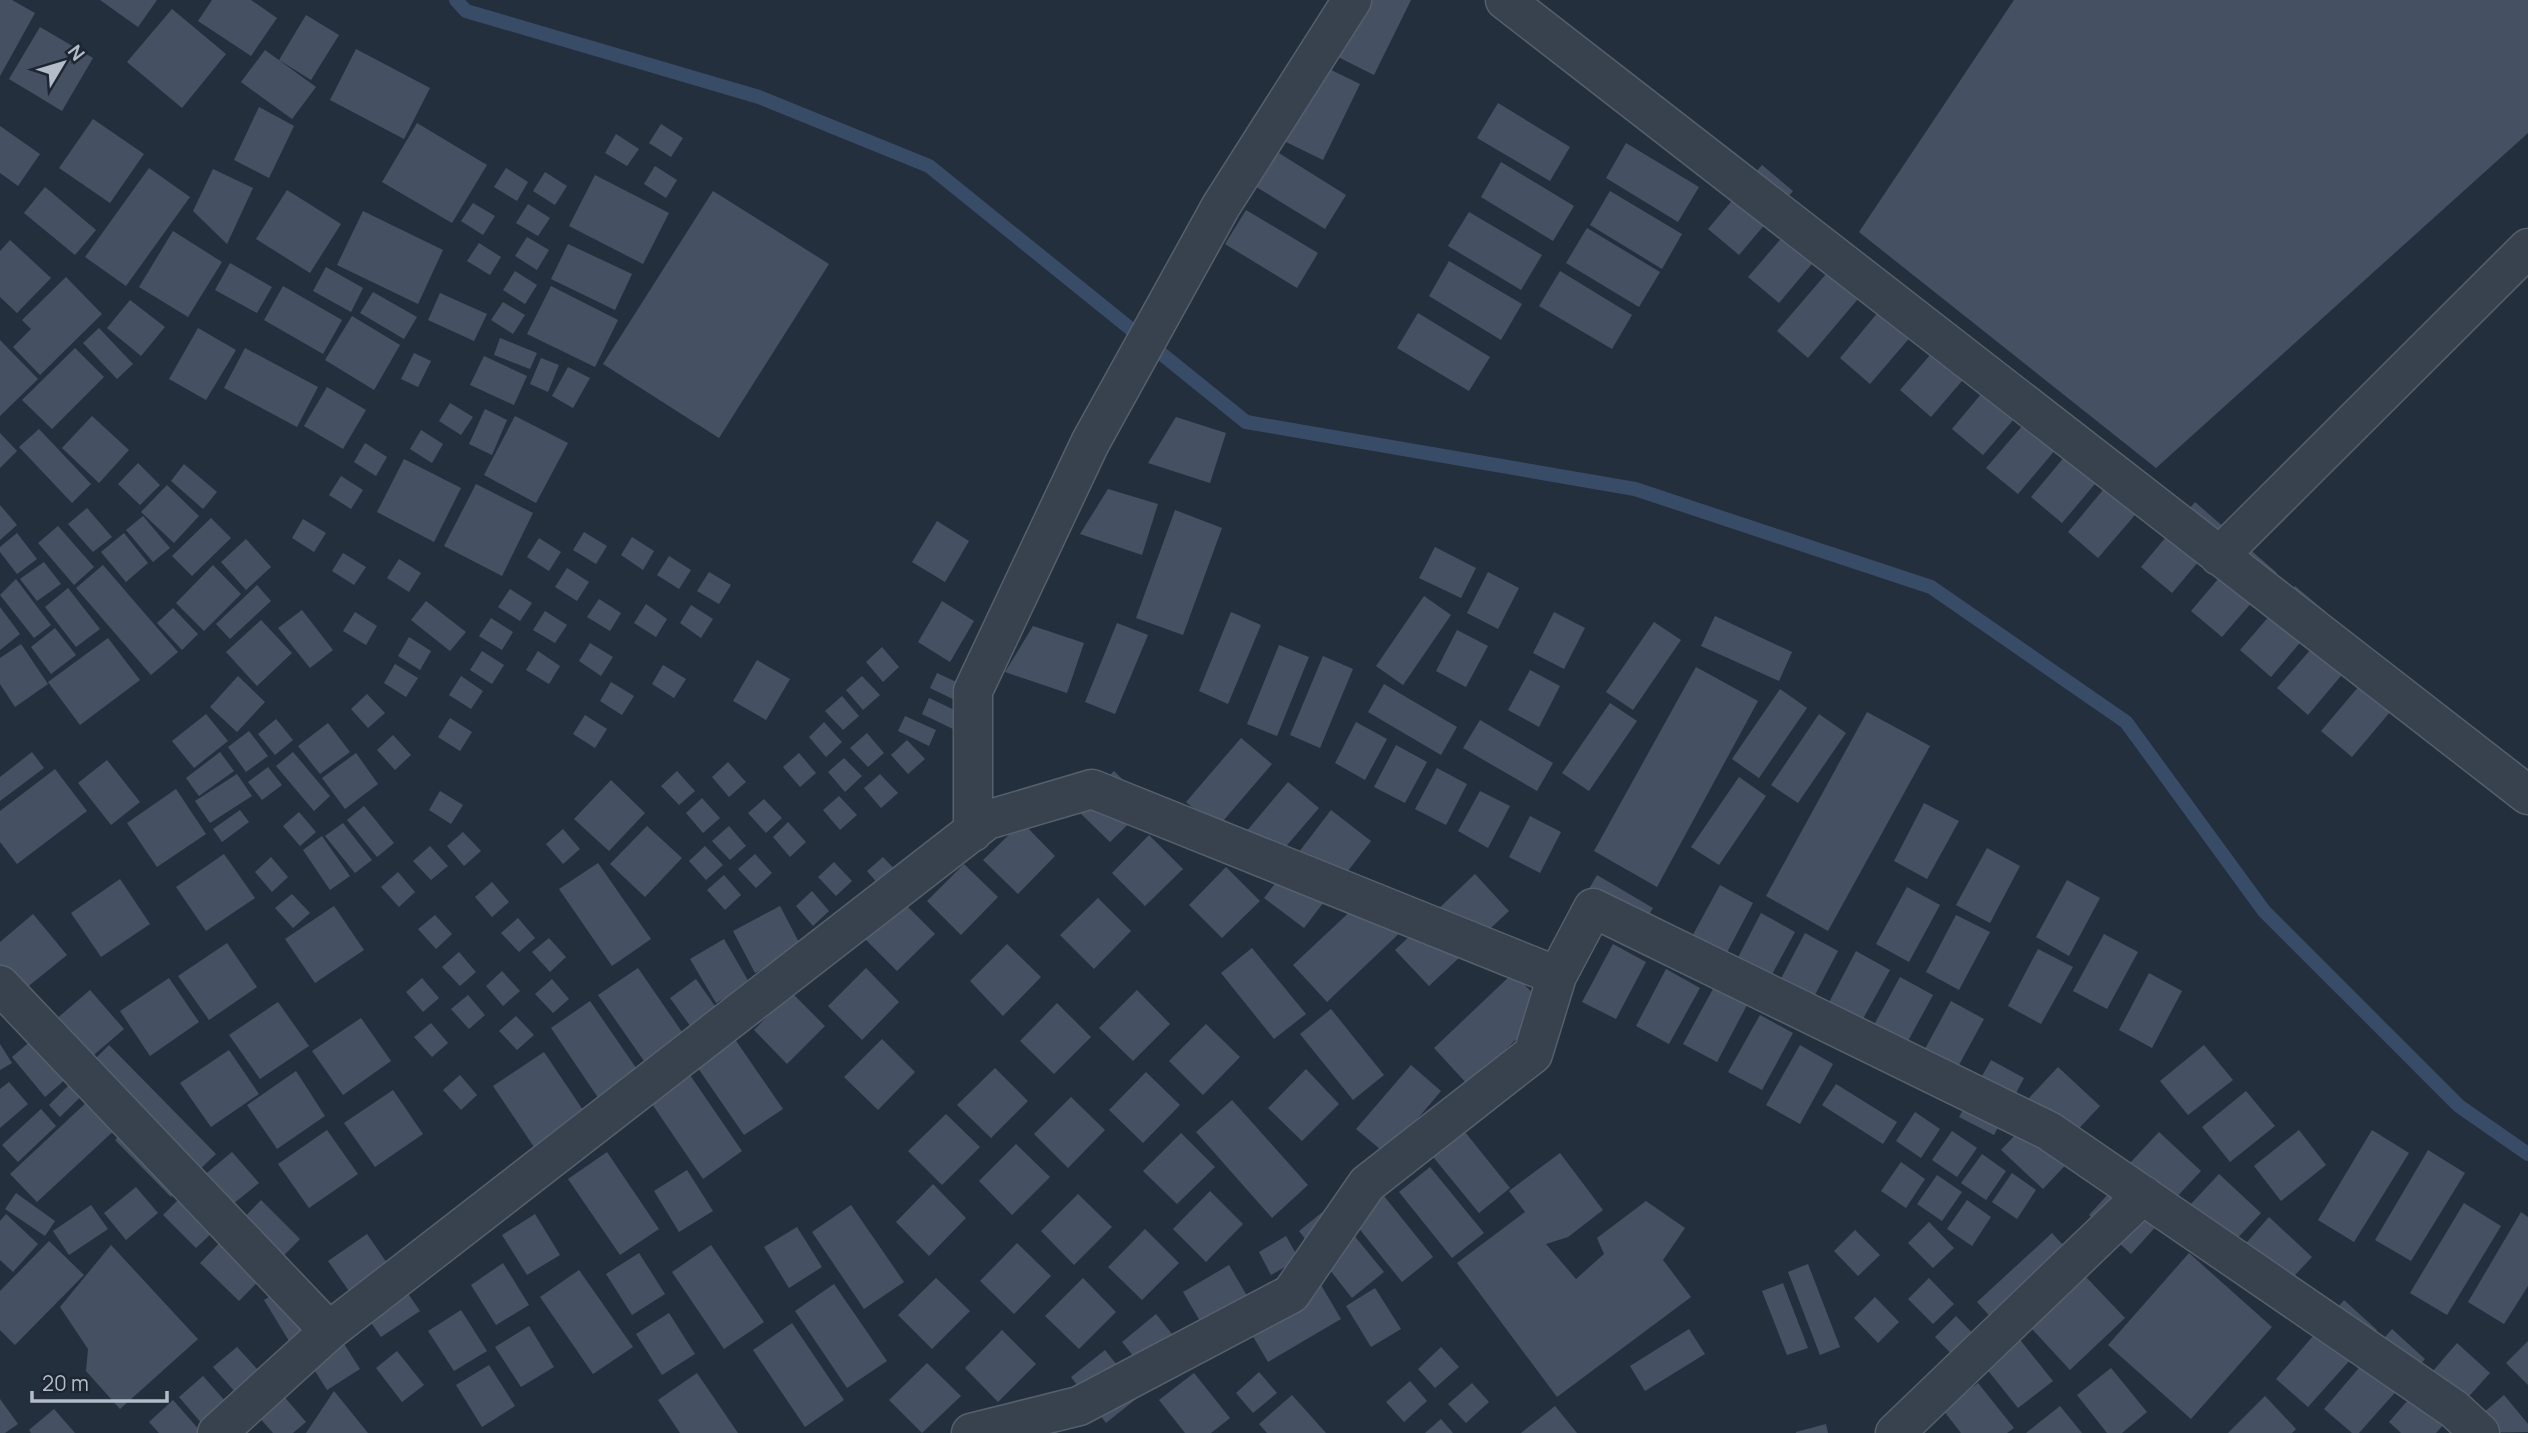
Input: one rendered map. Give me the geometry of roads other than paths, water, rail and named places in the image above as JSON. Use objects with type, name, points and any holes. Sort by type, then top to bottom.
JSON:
[{"type":"street","points":[[973,832],[973,691],[1090,443],[1221,206],[1352,0]]},
{"type":"street","points":[[1505,0],[2528,795]]},
{"type":"street","points":[[2219,556],[2528,248]]},
{"type":"street","points":[[217,1433],[329,1331],[988,820],[1092,789],[1557,976]]},
{"type":"street","points":[[971,1433],[1079,1406],[1292,1294],[1367,1184],[1533,1054],[1557,976],[1593,908],[2049,1130],[2454,1409],[2480,1433]]},
{"type":"street","points":[[0,985],[329,1331]]},
{"type":"street","points":[[1895,1433],[2143,1195]]},
{"type":"waterway","points":[[456,0],[466,11],[759,97],[929,166],[1246,422],[1635,489],[1931,587],[2126,722],[2264,911],[2459,1106],[2528,1154]]}]
